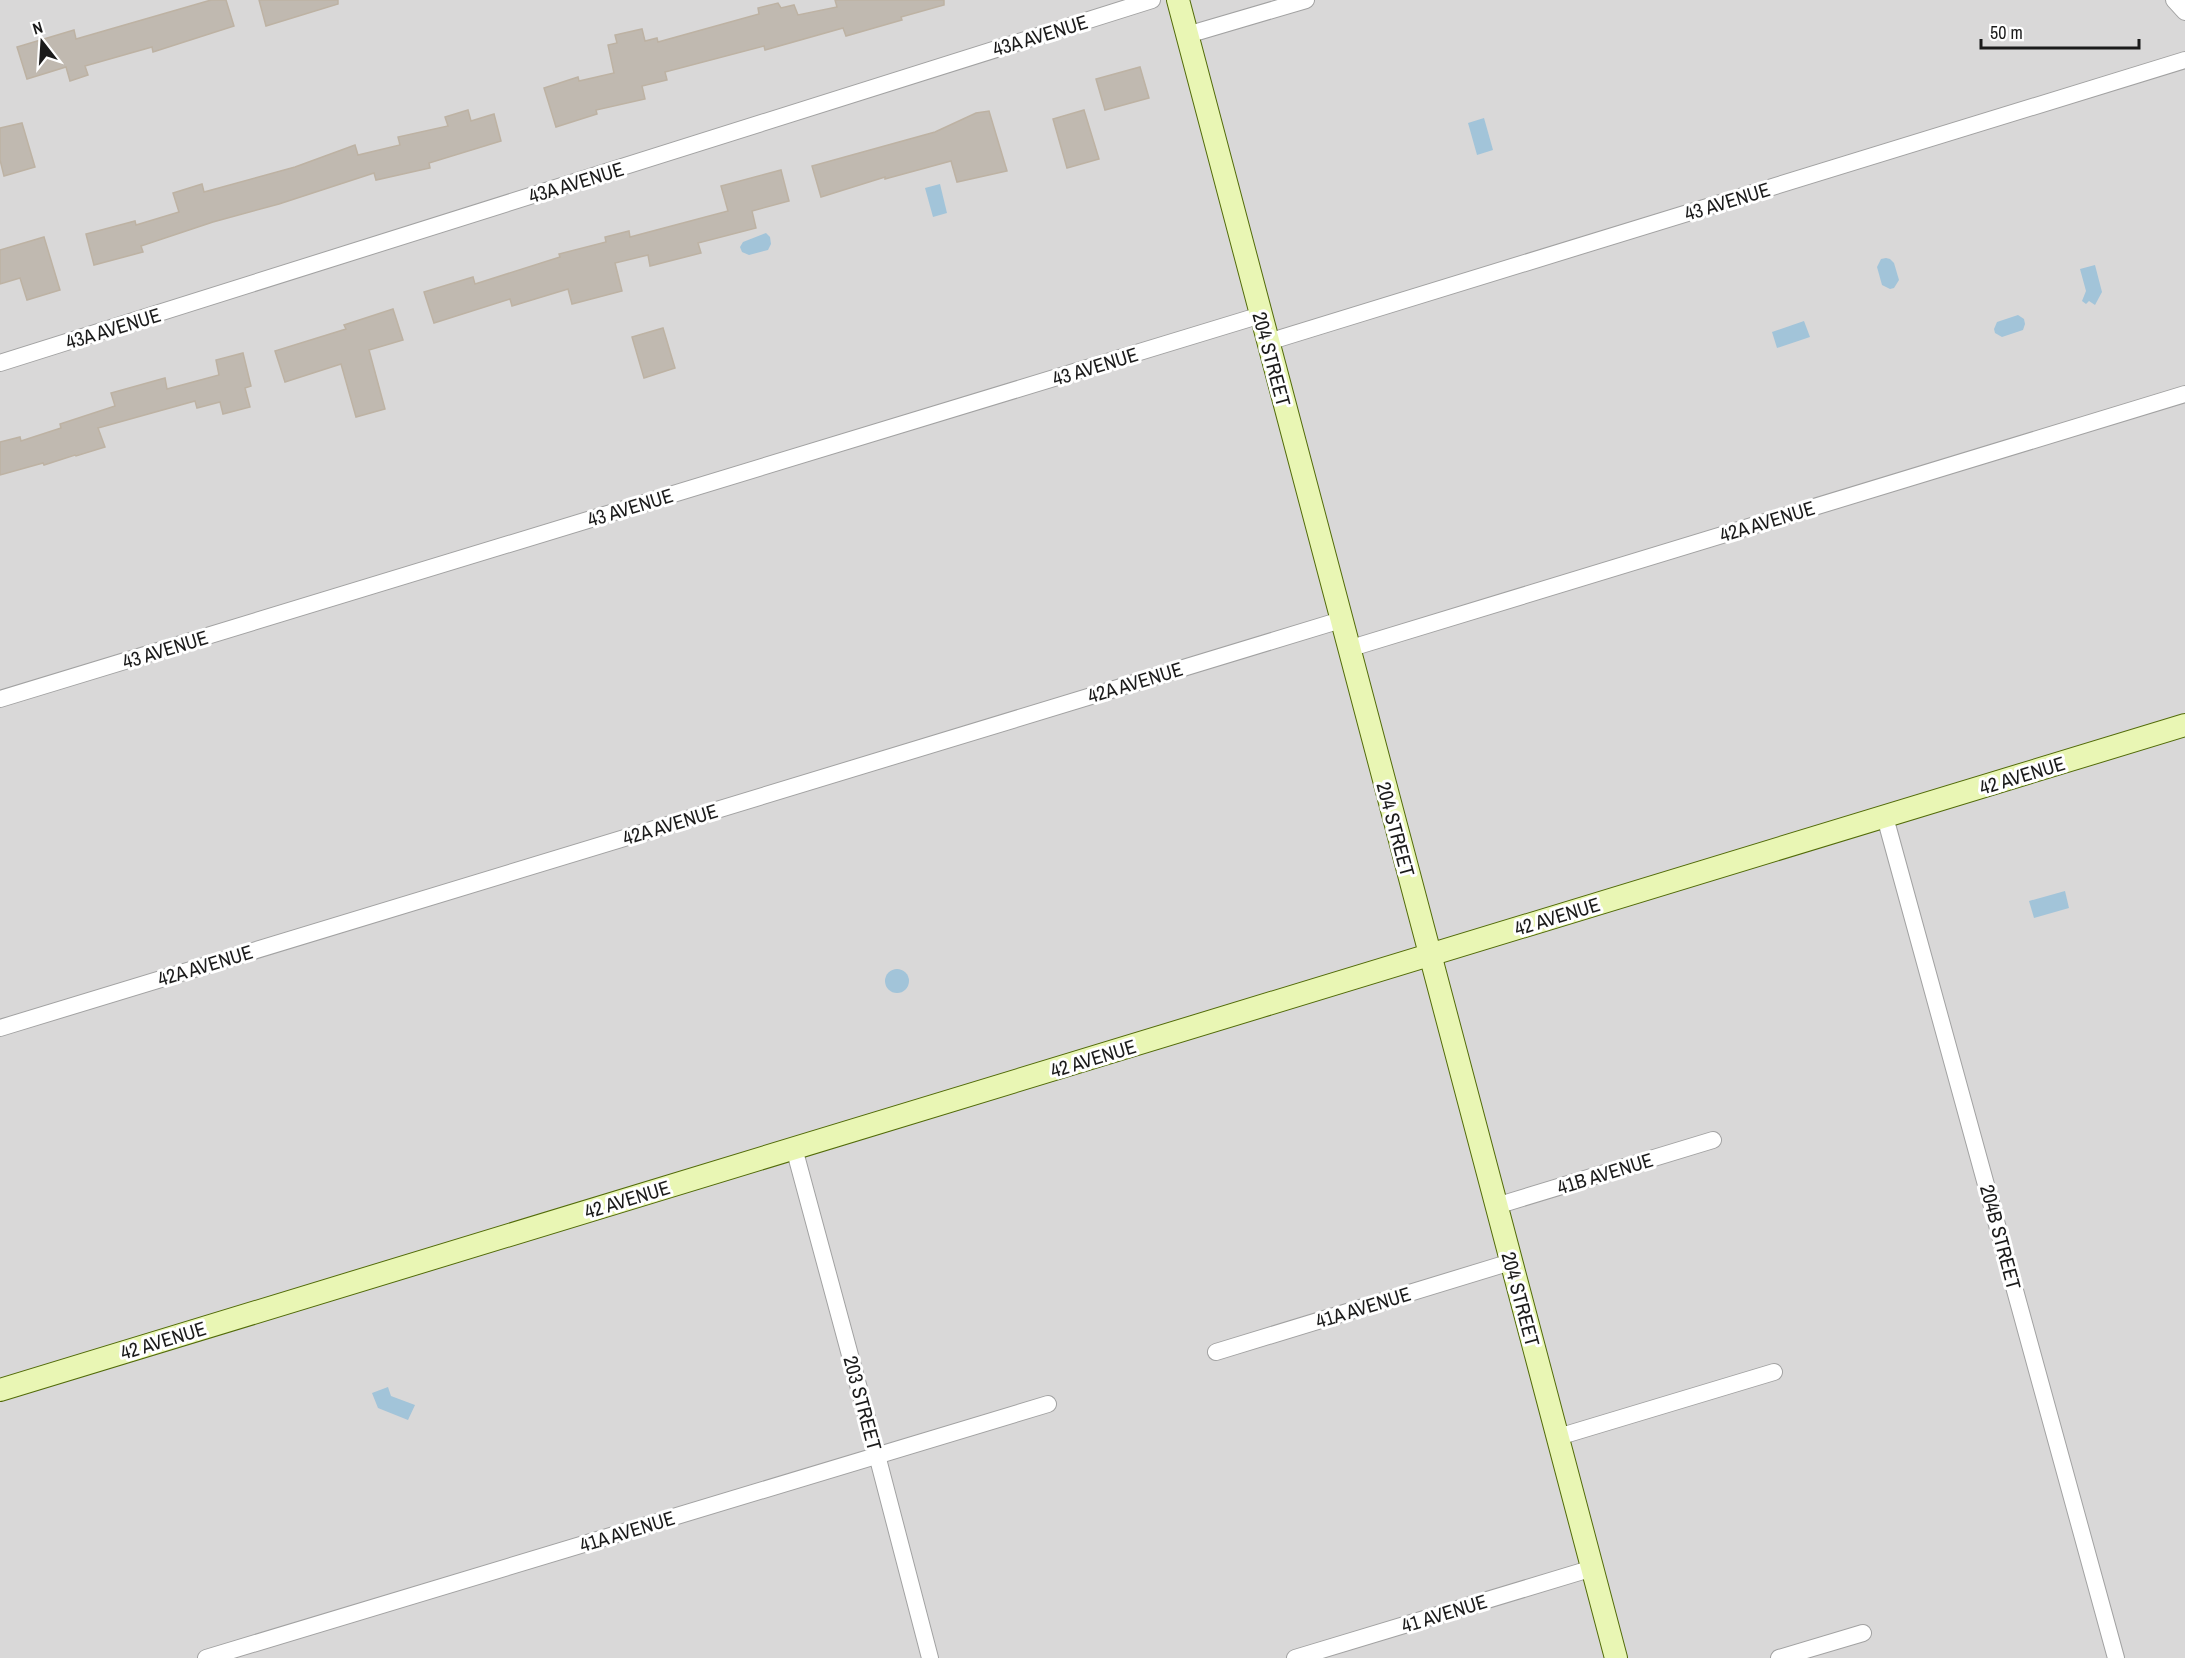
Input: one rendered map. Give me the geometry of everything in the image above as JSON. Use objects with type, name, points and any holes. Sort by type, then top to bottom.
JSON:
[{"type":"street","name":"43A AVENUE","points":[[0,363],[1152,0]]},
{"type":"street","name":"204 STREET","points":[[1178,0],[1616,1658]]},
{"type":"street","points":[[1187,35],[1306,0]]},
{"type":"street","points":[[2174,0],[2185,12]]},
{"type":"street","name":"43 AVENUE","points":[[1268,342],[2185,60]]},
{"type":"street","name":"43 AVENUE","points":[[0,699],[1261,315]]},
{"type":"street","name":"42A AVENUE","points":[[1348,649],[2185,394]]},
{"type":"street","name":"42A AVENUE","points":[[0,1028],[1341,620]]},
{"type":"street","name":"42 AVENUE","points":[[0,1390],[2185,725]]},
{"type":"street","name":"204B STREET","points":[[1885,817],[2116,1658]]},
{"type":"street","name":"41B AVENUE","points":[[1496,1206],[1713,1140]]},
{"type":"street","name":"203 STREET","points":[[794,1148],[930,1658]]},
{"type":"street","name":"41A AVENUE","points":[[1216,1352],[1511,1262]]},
{"type":"street","points":[[1558,1437],[1774,1372]]},
{"type":"street","name":"41A AVENUE","points":[[206,1658],[1048,1404]]},
{"type":"street","name":"41 AVENUE","points":[[1295,1658],[1593,1568]]},
{"type":"street","points":[[1779,1658],[1863,1633]]},
{"type":"shaded area","points":[[0,0],[2185,0],[2185,1658],[0,1658]]},
{"type":"water","points":[[1484,118],[1493,150],[1477,155],[1468,123]]},
{"type":"water","points":[[940,184],[947,213],[933,217],[925,188]]},
{"type":"water","points":[[766,233],[770,237],[771,244],[768,250],[749,255],[742,252],[740,247],[743,242]]},
{"type":"water","points":[[1886,258],[1894,263],[1899,280],[1894,288],[1890,289],[1882,285],[1877,267],[1881,259]]},
{"type":"water","points":[[2095,265],[2102,292],[2095,305],[2089,301],[2086,304],[2082,301],[2086,291],[2080,269]]},
{"type":"water","points":[[2018,315],[2024,319],[2023,330],[2002,337],[1995,333],[1997,322]]},
{"type":"water","points":[[1804,321],[1810,337],[1777,348],[1772,332]]},
{"type":"water","points":[[2065,891],[2069,908],[2034,918],[2029,901]]},
{"type":"water","points":[[897,969],[902,970],[908,976],[908,986],[902,992],[897,993],[892,992],[886,986],[885,981],[886,976],[892,970]]},
{"type":"water","points":[[388,1387],[391,1396],[415,1405],[408,1420],[378,1408],[372,1393]]},
{"type":"building","points":[[211,0],[226,0],[234,26],[153,52],[152,47],[85,66],[88,75],[70,81],[66,67],[27,79],[17,47],[74,30],[76,39]]},
{"type":"building","points":[[259,0],[338,0],[338,4],[266,26]]},
{"type":"building","points":[[835,0],[944,0],[944,5],[846,36],[843,28],[765,50],[764,46],[665,72],[667,80],[642,86],[645,99],[596,110],[597,114],[556,127],[544,88],[578,77],[579,81],[614,73],[608,45],[617,43],[615,35],[642,29],[645,41],[657,38],[658,42],[759,14],[758,8],[778,3],[781,8],[794,5],[798,15],[837,7]]},
{"type":"building","points":[[1140,67],[1149,98],[1105,110],[1096,79]]},
{"type":"building","points":[[468,110],[471,121],[494,114],[501,141],[429,163],[430,168],[376,180],[374,173],[279,204],[213,222],[141,246],[143,252],[94,265],[86,234],[135,221],[136,225],[179,212],[173,193],[202,184],[204,192],[295,167],[355,145],[358,155],[400,145],[398,137],[448,126],[445,117]]},
{"type":"building","points":[[1084,110],[1099,159],[1067,168],[1053,119]]},
{"type":"building","points":[[989,111],[1007,171],[957,182],[951,161],[885,179],[885,177],[821,197],[812,166],[935,132],[976,113]]},
{"type":"building","points":[[22,123],[35,167],[4,176],[0,160],[0,128]]},
{"type":"building","points":[[781,170],[789,201],[752,211],[756,228],[698,243],[701,253],[650,266],[648,255],[615,263],[622,291],[572,304],[568,289],[512,306],[510,299],[434,323],[424,292],[473,277],[475,284],[560,257],[559,254],[606,242],[605,237],[629,231],[630,237],[728,211],[721,186]]},
{"type":"building","points":[[44,237],[60,290],[27,300],[20,278],[0,284],[0,250]]},
{"type":"building","points":[[393,309],[403,340],[369,350],[385,409],[356,417],[341,364],[285,382],[275,351],[346,329],[344,325]]},
{"type":"building","points":[[663,328],[675,368],[644,378],[632,337]]},
{"type":"building","points":[[243,353],[251,386],[245,388],[250,407],[223,414],[220,402],[197,408],[195,401],[98,428],[105,447],[0,475],[0,442],[20,437],[21,441],[61,428],[60,424],[115,406],[111,393],[165,378],[167,389],[219,375],[216,360]]}]
